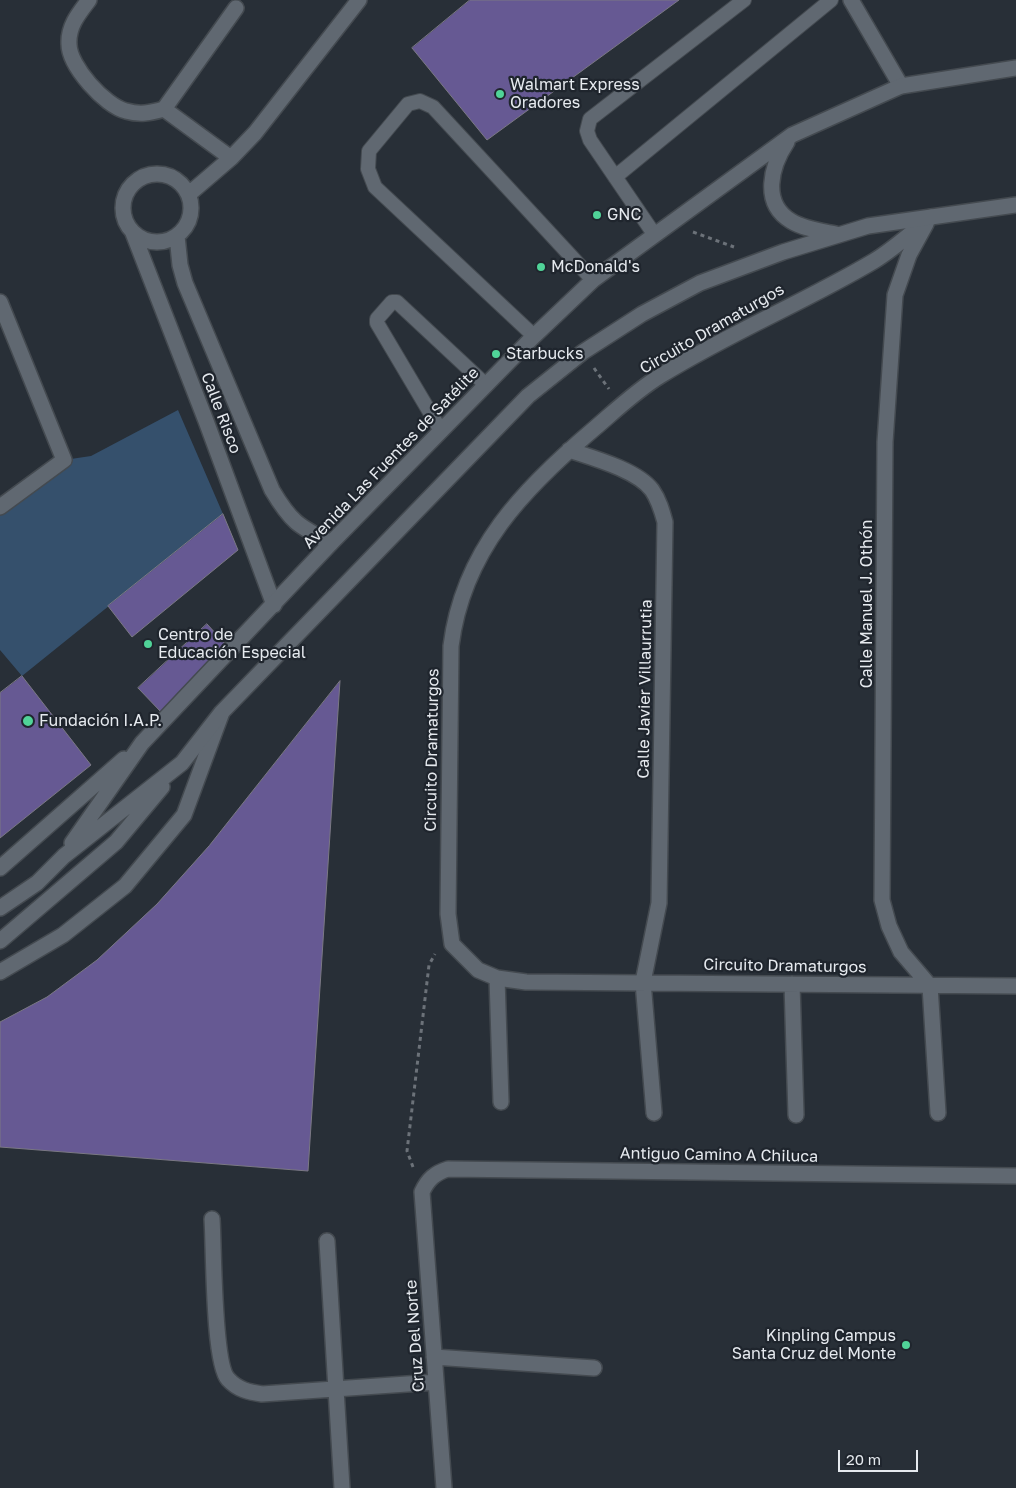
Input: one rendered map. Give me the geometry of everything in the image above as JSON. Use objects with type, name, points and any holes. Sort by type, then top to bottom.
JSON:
[{"type":"street","points":[[89,0],[74,21],[68,45],[79,71],[101,96],[124,111],[144,115],[164,109],[236,8]]},
{"type":"street","points":[[188,194],[231,158],[255,132],[359,0]]},
{"type":"street","points":[[851,0],[901,86]]},
{"type":"street","name":"Avenida Las Fuentes de Satélite","points":[[64,856],[142,743],[331,543],[534,336],[594,280],[792,134],[901,86],[1016,68]]},
{"type":"street","points":[[164,109],[231,158]]},
{"type":"street","points":[[792,134],[777,157],[772,174],[771,189],[775,202],[781,213],[791,221],[805,227],[836,234]]},
{"type":"street","points":[[160,174],[177,180],[188,194],[192,205],[191,217],[186,228],[178,236],[166,242],[154,243],[143,240],[133,233],[124,218],[123,200],[128,189],[137,180],[148,175],[160,174]]},
{"type":"street","name":"Circuito Dramaturgos","points":[[836,234],[868,226],[1015,206]]},
{"type":"street","name":"Circuito Dramaturgos","points":[[931,217],[875,260],[659,376],[570,450],[530,488],[501,522],[480,555],[463,588],[454,618],[450,646],[448,914],[452,944],[478,970],[497,978],[526,982],[1016,986]]},
{"type":"street","name":"Calle Manuel J. Othón","points":[[930,986],[901,952],[889,926],[882,900],[885,442],[894,295],[909,255],[931,217]]},
{"type":"street","name":"Calle Risco","points":[[133,233],[206,421],[274,605]]},
{"type":"street","name":"Avenida Las Fuentes de Satélite","points":[[0,908],[37,883],[64,856],[182,763],[222,713],[528,396],[583,352],[642,314],[700,284],[836,234]]},
{"type":"street","name":"Calle Risco","points":[[178,236],[180,265],[185,282],[272,490],[287,515],[301,528],[331,543]]},
{"type":"street","points":[[0,302],[64,460],[0,507]]},
{"type":"street","name":"Calle Javier Villaurrutia","points":[[570,450],[620,469],[651,489],[660,504],[665,522],[659,903],[643,982],[654,1114]]},
{"type":"street","name":"Avenida Las Fuentes de Satélite","points":[[0,972],[63,935],[125,886],[184,814],[222,713]]},
{"type":"street","points":[[0,868],[142,743]]},
{"type":"street","points":[[0,941],[116,842],[182,763]]},
{"type":"street","points":[[497,978],[501,1102]]},
{"type":"street","points":[[792,984],[796,1115]]},
{"type":"street","points":[[930,986],[938,1113]]},
{"type":"street","name":"Antiguo Camino A Chiluca","points":[[426,1183],[436,1173],[448,1169],[1016,1176]]},
{"type":"street","name":"Cruz Del Norte","points":[[426,1183],[422,1192],[444,1488]]},
{"type":"street","points":[[212,1219],[219,1355],[227,1378],[244,1391],[262,1394],[436,1382]]},
{"type":"street","points":[[326,1240],[342,1488]]},
{"type":"street","points":[[434,1357],[594,1368]]},
{"type":"lane","points":[[654,234],[590,140],[587,131],[590,119],[744,0]]},
{"type":"lane","points":[[616,177],[831,0]]},
{"type":"lane","points":[[534,336],[375,187],[368,169],[368,151],[408,104],[420,102],[433,107],[594,280]]},
{"type":"lane","points":[[441,431],[377,324],[376,319],[392,302],[397,302],[486,385]]},
{"type":"path","points":[[669,223],[744,251],[754,263]]},
{"type":"path","points":[[583,352],[622,406]]},
{"type":"path","points":[[426,1183],[412,1166],[407,1151],[429,965],[437,950],[452,944]]},
{"type":"shaded area","points":[[178,410],[223,514],[22,676],[0,650],[0,507],[64,460],[91,456]]},
{"type":"building","name":"Walmart Express Oradores","points":[[470,0],[679,0],[487,140],[412,48]]},
{"type":"building","points":[[223,514],[238,550],[132,637],[108,606]]},
{"type":"building","points":[[207,624],[229,648],[161,712],[138,688]]},
{"type":"building","name":"Fundación I.A.P.","points":[[22,676],[91,765],[0,838],[0,693]]},
{"type":"building","points":[[340,681],[308,1171],[0,1147],[0,1022],[47,997],[97,960],[157,904],[209,846]]},
{"type":"place","name":"Walmart Express Oradores","points":[[500,94]]},
{"type":"place","name":"GNC","points":[[597,215]]},
{"type":"place","name":"McDonald's","points":[[541,267]]},
{"type":"place","name":"Starbucks","points":[[496,354]]},
{"type":"place","name":"Centro de Educación Especial","points":[[148,644]]},
{"type":"place","name":"Fundación I.A.P.","points":[[28,721]]},
{"type":"place","name":"Kinpling Campus Santa Cruz del Monte","points":[[906,1345]]}]
